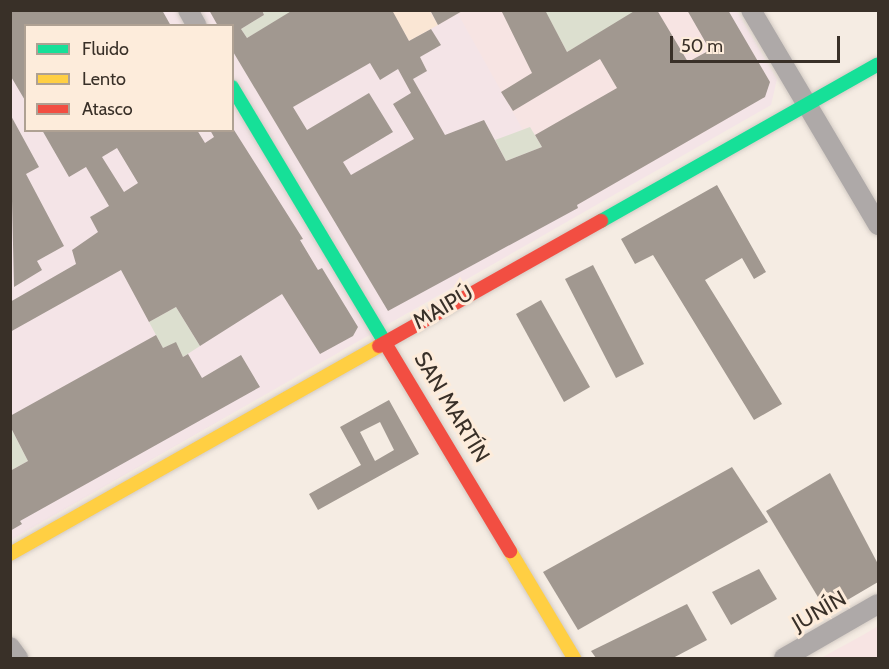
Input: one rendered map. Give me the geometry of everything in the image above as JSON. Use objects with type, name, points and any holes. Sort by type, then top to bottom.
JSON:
[{"type":"street","points":[[188,10],[195,24]]},
{"type":"street","points":[[751,10],[879,225]]},
{"type":"street","name":"MAIPÚ","points":[[10,554],[806,102],[879,64]]},
{"type":"street","name":"SAN MARTÍN","points":[[234,90],[574,658]]},
{"type":"street","name":"JUNÍN","points":[[784,658],[879,604]]},
{"type":"street","points":[[10,647],[18,658]]},
{"type":"shaded area","points":[[11,11],[737,11],[777,79],[771,105],[11,540]]},
{"type":"shaded area","points":[[392,11],[430,11],[438,25],[409,41]]},
{"type":"shaded area","points":[[430,11],[728,11],[770,82],[765,97],[577,205],[530,127],[523,130],[458,14],[438,25]]},
{"type":"shaded area","points":[[878,626],[878,658],[821,658],[863,635]]},
{"type":"green space","points":[[262,11],[293,11],[247,38],[241,29],[264,15]]},
{"type":"green space","points":[[545,11],[636,11],[567,52]]},
{"type":"green space","points":[[530,127],[542,147],[506,161],[495,140]]},
{"type":"green space","points":[[176,307],[200,346],[183,357],[176,343],[163,348],[149,322]]},
{"type":"green space","points":[[10,426],[28,461],[10,471]]},
{"type":"building","points":[[10,10],[162,10],[170,24],[24,24],[24,99],[10,75]]},
{"type":"building","points":[[209,10],[262,10],[264,15],[241,29],[247,38],[293,10],[392,10],[409,41],[431,29],[441,45],[420,57],[427,71],[413,79],[445,135],[484,120],[506,161],[542,147],[535,135],[617,88],[600,59],[513,111],[501,92],[532,73],[501,10],[545,10],[567,52],[636,10],[657,10],[688,62],[710,50],[687,10],[728,10],[770,82],[765,97],[577,205],[578,208],[388,311],[234,53],[234,24],[217,24]],"holes":[[[370,63],[380,80],[398,69],[411,93],[393,104],[414,139],[351,175],[343,162],[393,132],[369,93],[307,130],[293,107]]]},
{"type":"building","points":[[430,10],[464,10],[438,25]]},
{"type":"building","points":[[10,114],[39,167],[26,174],[64,246],[37,261],[42,270],[14,287]]},
{"type":"building","points":[[234,130],[303,239],[300,240],[318,270],[322,268],[358,327],[353,336],[320,354],[282,294],[200,346],[176,307],[149,322],[121,270],[10,332],[10,302],[76,264],[72,250],[98,232],[90,217],[109,206],[86,167],[69,177],[43,132],[198,132],[205,143],[214,137],[211,132],[234,132]],"holes":[[[117,148],[138,183],[124,192],[102,157]]]},
{"type":"building","points":[[717,185],[766,272],[754,279],[742,258],[705,280],[782,404],[754,420],[653,255],[635,264],[621,239]]},
{"type":"building","points":[[593,265],[644,364],[616,378],[565,279]]},
{"type":"building","points":[[541,300],[590,387],[564,402],[516,314]]},
{"type":"building","points":[[156,335],[163,348],[176,342],[183,357],[188,354],[202,378],[241,355],[260,387],[20,521],[22,524],[10,531],[10,471],[28,461],[10,426],[10,416]]},
{"type":"building","points":[[389,400],[419,454],[318,510],[309,494],[361,465],[340,427]],"holes":[[[380,422],[394,450],[375,461],[360,432]]]},
{"type":"building","points":[[732,467],[768,522],[578,630],[543,572]]},
{"type":"building","points":[[830,473],[878,564],[878,582],[827,612],[766,511]]},
{"type":"building","points":[[759,569],[777,599],[731,625],[712,592]]},
{"type":"building","points":[[687,604],[707,640],[673,658],[596,658],[591,651]]},
{"type":"traffic: fast","points":[[601,221],[878,64]]},
{"type":"traffic: fast","points":[[234,90],[385,343]]},
{"type":"traffic: slow","points":[[10,554],[379,346]]},
{"type":"traffic: slow","points":[[510,551],[574,658]]},
{"type":"traffic: jam","points":[[379,346],[601,221]]},
{"type":"traffic: jam","points":[[385,343],[510,551]]}]
